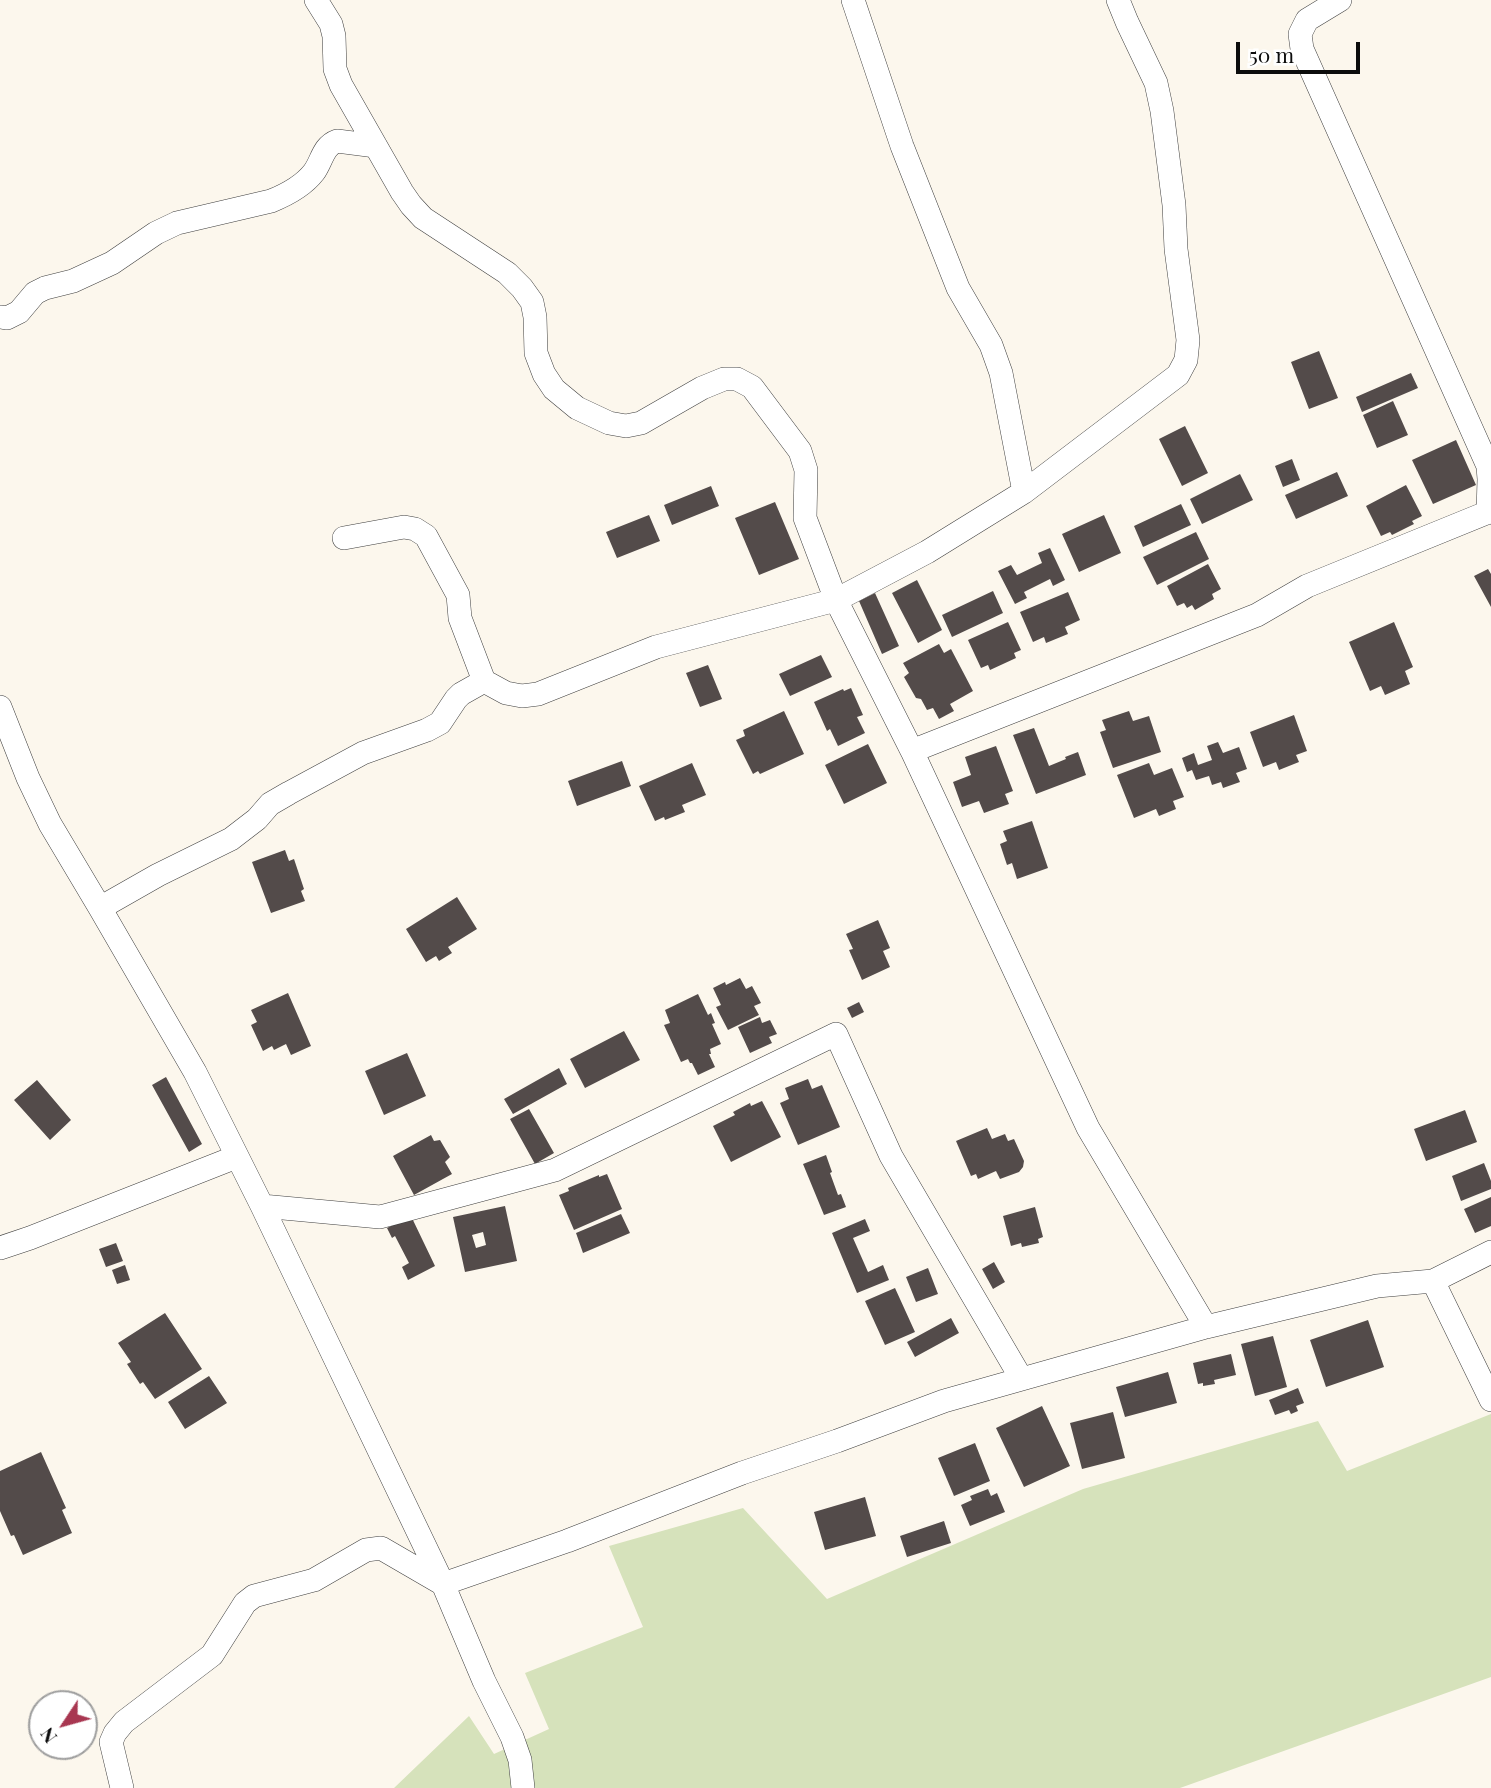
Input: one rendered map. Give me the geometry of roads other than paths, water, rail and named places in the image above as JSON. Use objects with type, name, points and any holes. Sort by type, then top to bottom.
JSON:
[{"type":"street","points":[[316,0],[331,23],[335,69],[341,85],[402,192],[423,218],[507,273],[522,288],[532,302],[536,353],[544,374],[554,389],[577,408],[609,423],[626,426],[642,423],[702,388],[724,379],[737,379],[752,387],[800,451],[806,470],[805,518],[836,600],[912,751],[1088,1128],[1206,1327]]},
{"type":"street","points":[[853,0],[902,146],[958,288],[991,345],[1002,373],[1024,492]]},
{"type":"street","points":[[344,538],[404,527],[415,528],[426,536],[458,595],[460,618],[484,681],[506,693],[522,696],[538,694],[656,647],[836,600],[927,552],[1024,492],[1178,374],[1186,360],[1188,340],[1162,111],[1156,82],[1118,0]]},
{"type":"street","points":[[912,751],[1257,615],[1307,586],[1489,512],[1488,466],[1302,49],[1300,34],[1307,20],[1340,0]]},
{"type":"street","points":[[0,317],[8,318],[19,313],[36,293],[73,281],[112,263],[156,233],[177,223],[282,197],[314,172],[331,143],[337,141],[376,146]]},
{"type":"street","points":[[100,908],[164,871],[232,839],[271,804],[289,793],[363,753],[440,723],[461,694],[484,681]]},
{"type":"street","points":[[0,707],[28,778],[50,824],[195,1072],[262,1206],[443,1584],[484,1681],[512,1737],[520,1760],[523,1788]]},
{"type":"street","points":[[262,1206],[380,1217],[555,1170],[836,1034],[891,1156],[1021,1378]]},
{"type":"street","points":[[0,1248],[236,1157]]},
{"type":"street","points":[[122,1788],[111,1742],[115,1733],[124,1722],[212,1655],[245,1603],[254,1596],[314,1580],[366,1550],[381,1548],[443,1584],[567,1541],[742,1473],[944,1401],[1206,1327],[1377,1286],[1433,1281],[1491,1252]]},
{"type":"street","points":[[1433,1281],[1491,1400]]}]
